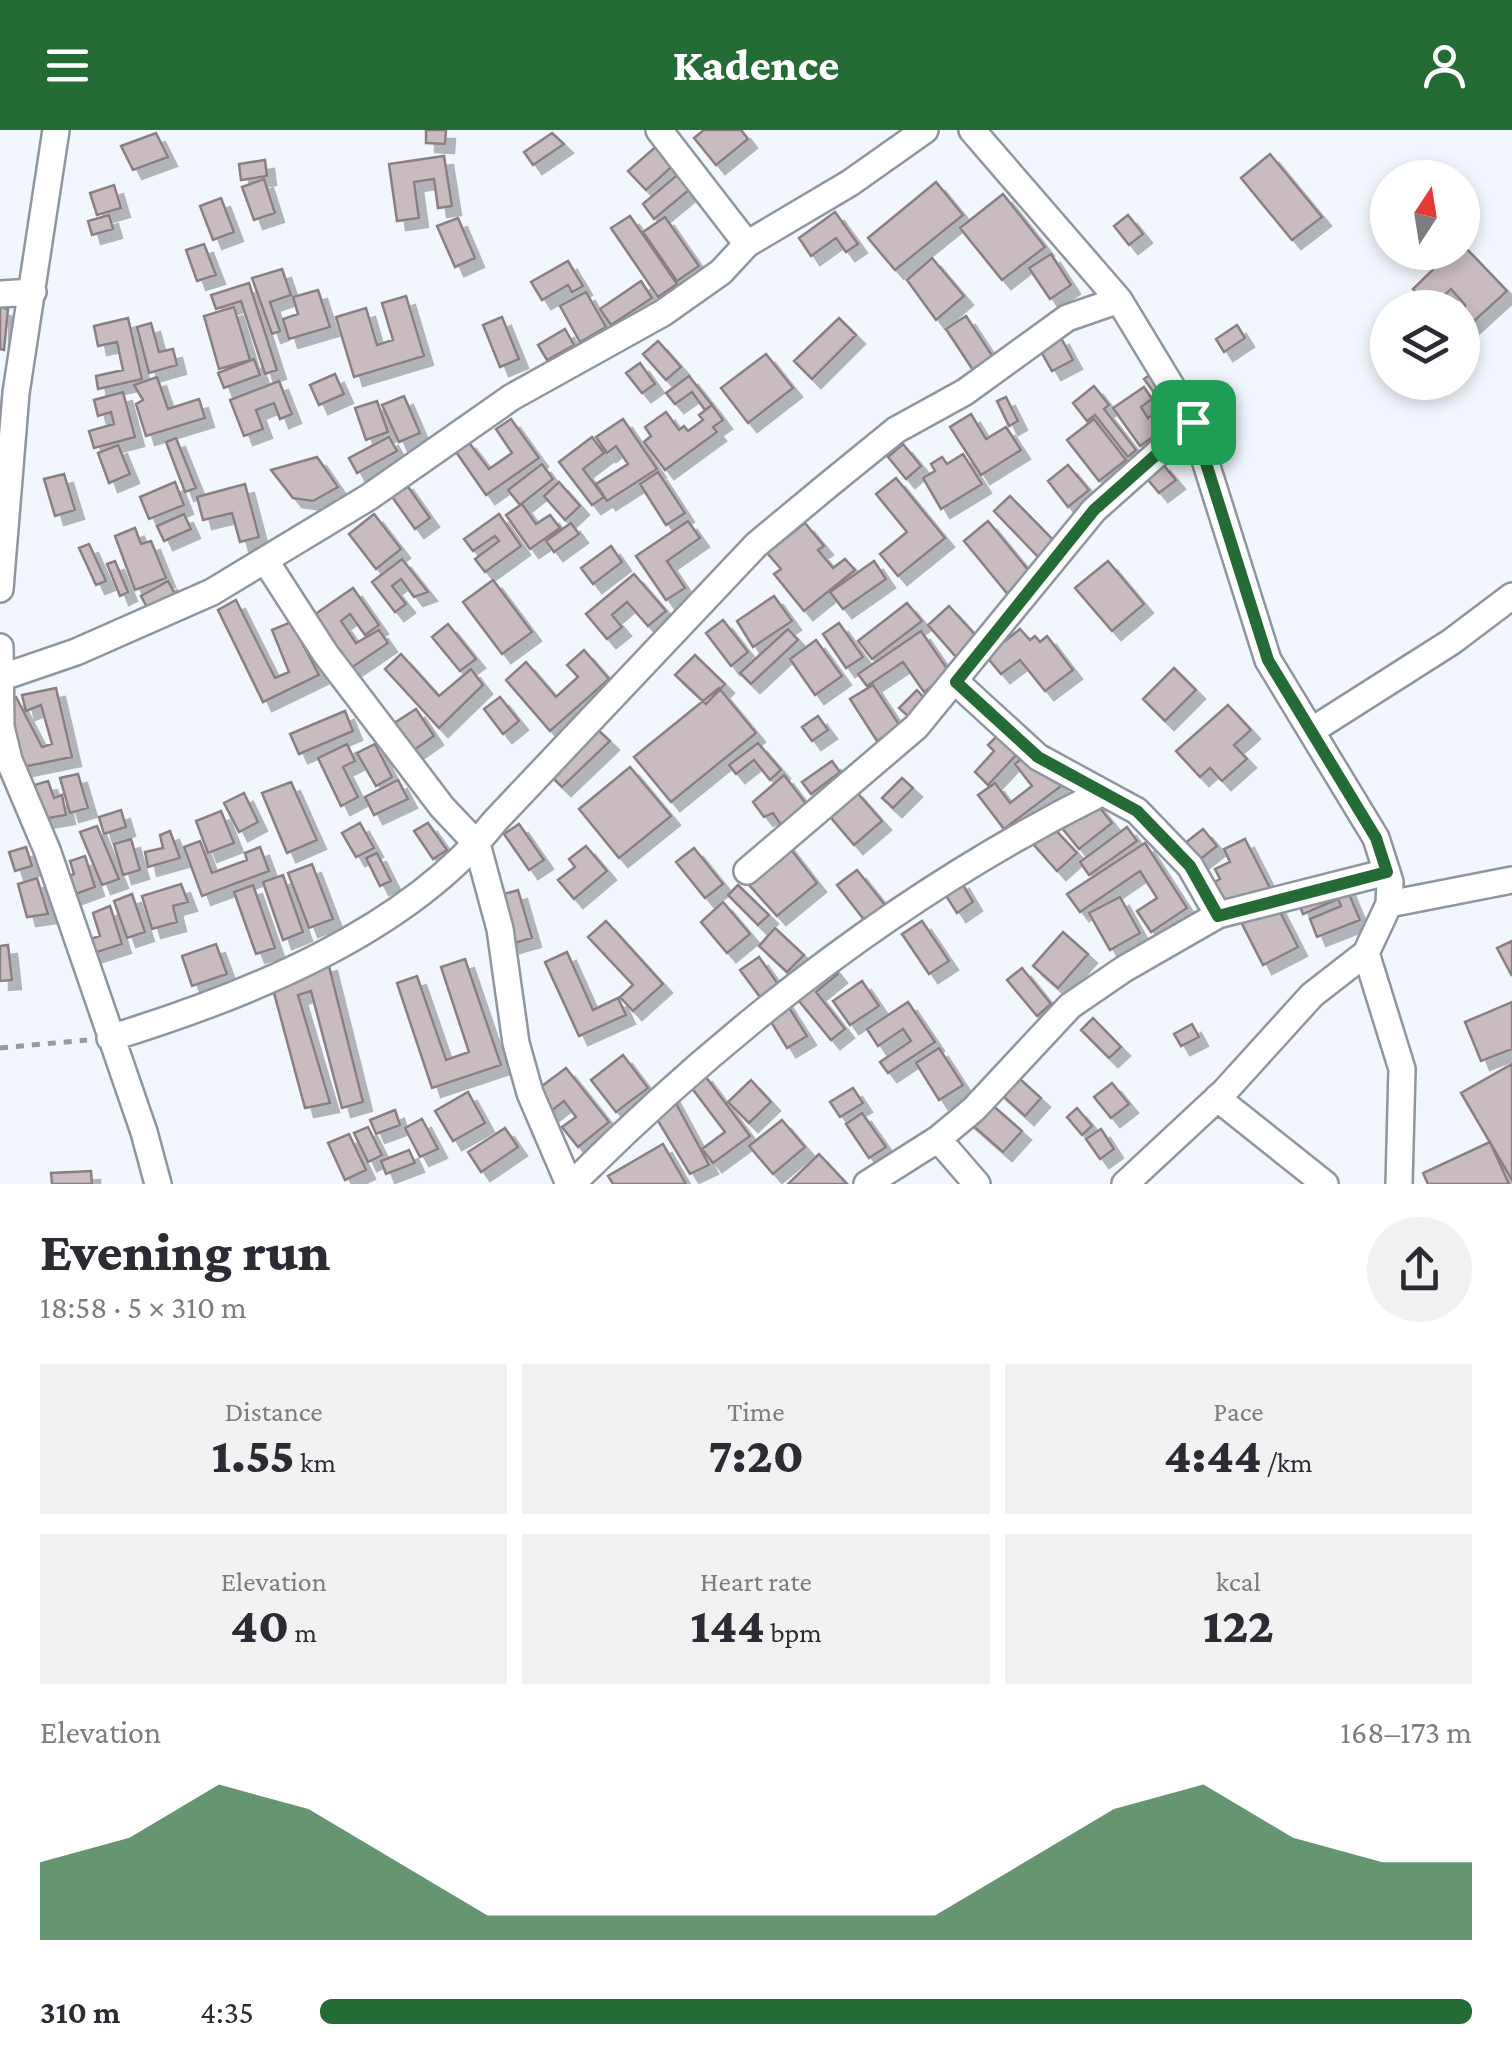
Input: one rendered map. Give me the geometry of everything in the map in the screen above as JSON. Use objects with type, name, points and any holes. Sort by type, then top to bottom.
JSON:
[{"type":"street","points":[[0,589],[16,393],[56,130]]},
{"type":"street","points":[[659,130],[747,244]]},
{"type":"street","points":[[1,678],[76,652],[212,592],[369,497],[512,397],[663,314],[721,272],[747,244],[850,183],[925,130]]},
{"type":"street","points":[[972,130],[1119,300],[1193,422],[1268,660],[1376,838],[1387,872],[1389,904],[1366,953],[1312,995],[1218,1098],[1125,1184]]},
{"type":"street","points":[[0,294],[33,292]]},
{"type":"street","points":[[110,1038],[193,1010],[386,920],[426,893],[477,844],[756,545],[896,430],[964,392],[1067,318],[1119,300]]},
{"type":"street","points":[[747,871],[916,727],[1094,510],[1193,422]]},
{"type":"street","points":[[265,560],[326,654],[442,807],[477,844],[500,929],[516,1043],[530,1093],[570,1184],[651,1106],[820,966],[1021,833],[1100,793]]},
{"type":"street","points":[[1311,731],[1451,642],[1512,596]]},
{"type":"street","points":[[0,647],[1,727],[10,760],[47,850],[158,1184]]},
{"type":"street","points":[[956,682],[1038,757],[1137,811],[1190,866],[1218,916]]},
{"type":"street","points":[[867,1184],[938,1138],[974,1109],[1070,1006],[1124,969],[1218,916],[1387,872]]},
{"type":"street","points":[[1389,904],[1512,880]]},
{"type":"street","points":[[1366,953],[1402,1069],[1399,1184]]},
{"type":"street","points":[[1218,1098],[1324,1184]]},
{"type":"street","points":[[938,1138],[977,1184]]},
{"type":"path","points":[[0,1048],[110,1038]]},
{"type":"building","points":[[426,130],[446,130],[445,144],[426,143]]},
{"type":"building","points":[[704,130],[741,130],[748,139],[716,165],[694,138]]},
{"type":"building","points":[[156,133],[168,157],[133,170],[121,146]]},
{"type":"building","points":[[552,133],[564,144],[533,165],[524,152]]},
{"type":"building","points":[[660,143],[677,162],[646,190],[628,171]]},
{"type":"building","points":[[1270,154],[1322,217],[1292,240],[1241,178]]},
{"type":"building","points":[[444,156],[452,206],[438,208],[434,179],[414,182],[419,218],[397,221],[389,164]]},
{"type":"building","points":[[265,160],[267,176],[241,180],[239,164]]},
{"type":"building","points":[[683,170],[695,185],[654,219],[643,204]]},
{"type":"building","points":[[264,179],[275,213],[254,220],[242,187]]},
{"type":"building","points":[[936,182],[963,215],[895,270],[868,238]]},
{"type":"building","points":[[114,185],[121,208],[97,215],[90,193]]},
{"type":"building","points":[[1003,194],[1045,247],[1002,280],[960,228]]},
{"type":"building","points":[[221,198],[234,232],[213,240],[200,206]]},
{"type":"building","points":[[835,212],[858,244],[846,252],[836,238],[811,256],[799,238]]},
{"type":"building","points":[[109,215],[113,229],[92,235],[88,221]]},
{"type":"building","points":[[1128,215],[1143,234],[1129,245],[1114,226]]},
{"type":"building","points":[[630,216],[677,284],[658,297],[611,228]]},
{"type":"building","points":[[665,217],[699,266],[677,281],[643,232]]},
{"type":"building","points":[[458,218],[475,258],[455,267],[437,226]]},
{"type":"building","points":[[204,244],[216,275],[197,281],[186,250]]},
{"type":"building","points":[[1051,254],[1071,285],[1050,299],[1029,268]]},
{"type":"building","points":[[932,258],[964,296],[936,320],[907,280]]},
{"type":"building","points":[[568,261],[583,286],[572,292],[568,285],[542,300],[531,282]]},
{"type":"building","points":[[1480,263],[1507,291],[1480,316],[1480,290],[1413,289],[1433,270],[1480,270]]},
{"type":"building","points":[[282,269],[291,295],[270,302],[280,331],[272,334],[252,278]]},
{"type":"building","points":[[641,281],[652,298],[611,325],[600,309]]},
{"type":"building","points":[[249,283],[277,370],[265,374],[241,301],[216,309],[211,295]]},
{"type":"building","points":[[318,290],[330,327],[289,339],[283,319],[298,314],[293,297]]},
{"type":"building","points":[[586,292],[606,327],[580,342],[560,306]]},
{"type":"building","points":[[406,296],[424,356],[354,377],[336,317],[366,308],[377,345],[393,340],[382,303]]},
{"type":"building","points":[[0,307],[8,309],[4,350],[0,349]]},
{"type":"building","points":[[234,307],[250,360],[219,369],[204,316]]},
{"type":"building","points":[[966,316],[993,357],[973,370],[946,329]]},
{"type":"building","points":[[502,317],[519,359],[500,367],[483,325]]},
{"type":"building","points":[[128,318],[142,379],[98,389],[96,376],[123,370],[117,342],[98,346],[94,326]]},
{"type":"building","points":[[839,318],[856,335],[812,379],[794,361]]},
{"type":"building","points":[[151,323],[159,352],[173,349],[177,365],[149,373],[137,327]]},
{"type":"building","points":[[1237,325],[1245,338],[1224,352],[1216,339]]},
{"type":"building","points":[[565,329],[574,345],[547,360],[538,345]]},
{"type":"building","points":[[1060,336],[1073,360],[1052,371],[1039,348]]},
{"type":"building","points":[[658,341],[681,367],[666,380],[643,354]]},
{"type":"building","points":[[766,354],[793,388],[748,423],[721,388]]},
{"type":"building","points":[[254,359],[260,375],[224,388],[218,373]]},
{"type":"building","points":[[640,363],[655,384],[642,393],[626,373]]},
{"type":"building","points":[[1161,367],[1192,409],[1175,421],[1144,379]]},
{"type":"building","points":[[335,374],[344,394],[319,405],[310,385]]},
{"type":"building","points":[[689,376],[712,405],[705,410],[692,392],[675,404],[666,393]]},
{"type":"building","points":[[157,377],[168,409],[199,399],[205,418],[146,436],[136,404],[143,400],[134,385]]},
{"type":"building","points":[[279,381],[292,414],[280,419],[274,403],[256,410],[263,429],[244,436],[230,400]]},
{"type":"building","points":[[1094,386],[1109,405],[1104,409],[1136,450],[1128,457],[1095,415],[1087,421],[1073,403]]},
{"type":"building","points":[[1144,387],[1152,399],[1141,407],[1148,418],[1157,411],[1168,426],[1140,446],[1113,408]]},
{"type":"building","points":[[123,392],[135,437],[94,448],[89,431],[114,424],[111,412],[98,416],[94,400]]},
{"type":"building","points":[[404,396],[420,433],[399,442],[382,405]]},
{"type":"building","points":[[1006,397],[1018,421],[1009,426],[997,401]]},
{"type":"building","points":[[377,401],[388,432],[366,440],[355,408]]},
{"type":"building","points":[[712,405],[723,420],[713,427],[717,432],[665,470],[644,442],[651,436],[645,427],[666,412],[679,430],[684,426],[688,431],[703,420],[699,415]]},
{"type":"building","points":[[971,414],[986,439],[1006,427],[1021,450],[981,475],[950,427]]},
{"type":"building","points":[[511,419],[539,458],[486,495],[454,449],[467,440],[489,469],[512,453],[496,429]]},
{"type":"building","points":[[623,419],[657,469],[607,501],[596,484],[628,464],[616,446],[607,453],[596,437]]},
{"type":"building","points":[[1094,419],[1126,460],[1099,481],[1067,440]]},
{"type":"building","points":[[389,437],[397,451],[357,473],[349,458]]},
{"type":"building","points":[[592,437],[604,453],[583,469],[604,497],[592,505],[559,462]]},
{"type":"building","points":[[176,438],[196,488],[185,492],[166,442]]},
{"type":"building","points":[[903,444],[921,466],[906,479],[888,457]]},
{"type":"building","points":[[118,445],[130,474],[109,483],[98,453]]},
{"type":"building","points":[[963,454],[982,484],[941,509],[923,478],[935,471],[931,464],[942,457],[947,464]]},
{"type":"building","points":[[317,457],[338,487],[313,501],[293,498],[271,470]]},
{"type":"building","points":[[1161,462],[1176,480],[1159,493],[1144,475]]},
{"type":"building","points":[[542,464],[553,479],[520,505],[508,490]]},
{"type":"building","points":[[1068,465],[1089,490],[1068,507],[1048,481]]},
{"type":"building","points":[[658,472],[685,513],[666,525],[640,484]]},
{"type":"building","points":[[64,474],[75,510],[55,516],[44,479]]},
{"type":"building","points":[[896,478],[945,538],[898,576],[880,554],[907,532],[876,494]]},
{"type":"building","points":[[404,481],[430,518],[415,529],[388,491]]},
{"type":"building","points":[[175,482],[184,505],[149,519],[140,497]]},
{"type":"building","points":[[559,482],[580,506],[565,520],[544,496]]},
{"type":"building","points":[[245,484],[259,537],[240,542],[232,513],[203,520],[197,497]]},
{"type":"building","points":[[1010,496],[1058,545],[1042,561],[994,511]]},
{"type":"building","points":[[522,504],[536,524],[550,515],[560,528],[530,549],[506,515]]},
{"type":"building","points":[[184,514],[191,529],[164,541],[157,526]]},
{"type":"building","points":[[374,514],[401,549],[376,569],[349,534]]},
{"type":"building","points":[[499,514],[521,546],[485,572],[475,559],[499,541],[495,536],[473,551],[464,539]]},
{"type":"building","points":[[688,521],[700,538],[667,561],[685,588],[666,600],[636,556]]},
{"type":"building","points":[[988,521],[1034,577],[1010,597],[964,541]]},
{"type":"building","points":[[571,523],[579,534],[554,552],[546,541]]},
{"type":"building","points":[[805,523],[824,546],[818,550],[833,568],[845,559],[855,570],[804,611],[774,574],[781,569],[767,553]]},
{"type":"building","points":[[135,528],[141,544],[151,541],[166,578],[135,590],[115,536]]},
{"type":"building","points":[[89,544],[106,581],[96,585],[79,548]]},
{"type":"building","points":[[611,546],[622,562],[593,584],[581,568]]},
{"type":"building","points":[[402,559],[428,592],[414,597],[401,579],[392,586],[406,604],[395,612],[372,582]]},
{"type":"building","points":[[115,561],[128,592],[120,596],[107,564]]},
{"type":"building","points":[[874,561],[886,579],[843,609],[830,592]]},
{"type":"building","points":[[1108,561],[1144,604],[1112,631],[1075,588]]},
{"type":"building","points":[[634,574],[666,611],[648,626],[627,602],[612,615],[622,627],[607,639],[586,614]]},
{"type":"building","points":[[493,580],[532,632],[502,654],[463,602]]},
{"type":"building","points":[[168,581],[176,596],[149,611],[141,596]]},
{"type":"building","points":[[353,588],[379,625],[365,635],[350,614],[341,621],[356,643],[379,630],[388,643],[348,670],[311,617]]},
{"type":"building","points":[[774,596],[792,621],[753,647],[737,621]]},
{"type":"building","points":[[236,600],[275,678],[289,672],[272,630],[291,622],[319,675],[263,702],[218,610]]},
{"type":"building","points":[[907,603],[922,621],[872,659],[858,641]]},
{"type":"building","points":[[949,606],[978,638],[956,657],[928,625]]},
{"type":"building","points":[[723,620],[748,652],[731,666],[706,633]]},
{"type":"building","points":[[839,623],[863,657],[846,668],[823,634]]},
{"type":"building","points":[[448,624],[476,659],[460,671],[432,637]]},
{"type":"building","points":[[788,629],[798,640],[751,684],[740,673]]},
{"type":"building","points":[[1020,629],[1030,640],[1035,636],[1040,642],[1047,636],[1073,670],[1045,691],[1020,660],[1001,674],[986,656]]},
{"type":"building","points":[[921,631],[950,673],[924,692],[903,662],[867,686],[858,674]]},
{"type":"building","points":[[816,640],[842,676],[815,695],[790,659]]},
{"type":"building","points":[[584,650],[609,679],[550,731],[506,680],[526,662],[556,697],[578,677],[567,665]]},
{"type":"building","points":[[401,654],[439,696],[471,669],[483,685],[439,728],[385,669]]},
{"type":"building","points":[[695,655],[725,684],[706,704],[675,675]]},
{"type":"building","points":[[1174,668],[1196,690],[1165,721],[1143,699]]},
{"type":"building","points":[[873,685],[900,726],[877,741],[850,699]]},
{"type":"building","points":[[56,688],[72,757],[23,767],[0,703],[16,697],[42,747],[52,744],[41,705],[26,711],[22,695]]},
{"type":"building","points":[[719,688],[756,733],[671,802],[634,757]]},
{"type":"building","points":[[917,690],[926,700],[909,717],[899,708]]},
{"type":"building","points":[[500,697],[519,721],[503,734],[484,709]]},
{"type":"building","points":[[1228,705],[1251,730],[1234,745],[1247,759],[1222,781],[1210,768],[1200,777],[1176,751]]},
{"type":"building","points":[[416,709],[434,736],[407,755],[388,727]]},
{"type":"building","points":[[345,711],[353,731],[299,754],[290,734]]},
{"type":"building","points":[[818,716],[828,730],[812,741],[802,727]]},
{"type":"building","points":[[595,727],[610,741],[562,787],[547,772]]},
{"type":"building","points":[[999,734],[1019,752],[988,785],[975,772],[994,751],[988,745]]},
{"type":"building","points":[[758,743],[781,770],[770,780],[754,760],[736,774],[729,765]]},
{"type":"building","points":[[347,744],[355,761],[343,767],[358,797],[341,806],[318,758]]},
{"type":"building","points":[[375,744],[392,777],[376,786],[357,753]]},
{"type":"building","points":[[1033,750],[1061,786],[1004,829],[978,795],[995,783],[1010,803],[1032,786],[1015,764]]},
{"type":"building","points":[[832,761],[840,772],[811,794],[802,782]]},
{"type":"building","points":[[630,767],[671,816],[619,858],[579,809]]},
{"type":"building","points":[[78,774],[88,808],[70,813],[60,778]]},
{"type":"building","points":[[784,775],[807,805],[781,825],[773,813],[764,817],[753,802]]},
{"type":"building","points":[[902,778],[913,788],[893,808],[882,798]]},
{"type":"building","points":[[398,780],[408,799],[374,815],[365,797]]},
{"type":"building","points":[[48,781],[54,798],[62,795],[66,815],[42,819],[31,786]]},
{"type":"building","points":[[291,782],[317,840],[287,853],[262,793]]},
{"type":"building","points":[[854,789],[882,821],[854,845],[827,813]]},
{"type":"building","points":[[1087,792],[1112,823],[1079,849],[1054,818]]},
{"type":"building","points":[[244,793],[258,822],[239,832],[224,803]]},
{"type":"building","points":[[121,810],[126,827],[104,834],[99,817]]},
{"type":"building","points":[[221,811],[234,843],[208,853],[196,821]]},
{"type":"building","points":[[1045,819],[1077,853],[1057,871],[1026,836]]},
{"type":"building","points":[[360,823],[374,848],[356,857],[342,833]]},
{"type":"building","points":[[428,823],[447,850],[433,859],[414,831]]},
{"type":"building","points":[[519,824],[544,860],[529,870],[504,834]]},
{"type":"building","points":[[97,826],[119,879],[102,885],[80,832]]},
{"type":"building","points":[[1127,827],[1137,841],[1089,875],[1080,862]]},
{"type":"building","points":[[1203,829],[1217,846],[1189,868],[1175,851]]},
{"type":"building","points":[[170,831],[180,858],[148,867],[145,852],[163,848],[160,835]]},
{"type":"building","points":[[131,839],[140,870],[123,875],[114,844]]},
{"type":"building","points":[[783,839],[817,883],[777,916],[739,874]]},
{"type":"building","points":[[1245,839],[1270,888],[1211,917],[1198,890],[1220,879],[1215,869],[1230,862],[1224,849]]},
{"type":"building","points":[[200,841],[212,873],[247,860],[245,853],[260,847],[269,871],[202,896],[184,847]]},
{"type":"building","points":[[1145,843],[1187,908],[1151,932],[1137,911],[1157,898],[1140,871],[1080,912],[1067,894]]},
{"type":"building","points":[[586,846],[607,871],[574,899],[558,880],[575,867],[569,859]]},
{"type":"building","points":[[26,847],[32,866],[15,871],[9,852]]},
{"type":"building","points":[[694,848],[723,884],[705,898],[676,862]]},
{"type":"building","points":[[377,853],[391,881],[380,886],[366,858]]},
{"type":"building","points":[[85,856],[95,887],[65,898],[59,881],[74,874],[70,861]]},
{"type":"building","points":[[312,864],[333,919],[309,928],[288,873]]},
{"type":"building","points":[[857,870],[885,905],[865,921],[837,885]]},
{"type":"building","points":[[283,875],[303,932],[283,940],[263,882]]},
{"type":"building","points":[[1342,877],[1360,920],[1317,937],[1310,919],[1341,906],[1338,899],[1303,914],[1296,896]]},
{"type":"building","points":[[37,878],[48,914],[27,917],[18,884]]},
{"type":"building","points":[[960,880],[973,902],[957,913],[943,891]]},
{"type":"building","points":[[181,884],[188,902],[173,906],[177,922],[152,929],[142,896]]},
{"type":"building","points":[[253,885],[275,948],[256,954],[234,892]]},
{"type":"building","points":[[738,885],[769,915],[758,925],[728,895]]},
{"type":"building","points":[[518,890],[532,938],[511,944],[497,896]]},
{"type":"building","points":[[132,894],[145,932],[127,938],[114,901]]},
{"type":"building","points":[[1120,897],[1140,933],[1110,950],[1089,913]]},
{"type":"building","points":[[723,902],[750,934],[727,953],[701,922]]},
{"type":"building","points":[[1275,902],[1298,947],[1263,965],[1240,920]]},
{"type":"building","points":[[110,906],[122,944],[91,954],[87,940],[100,936],[93,913]]},
{"type":"building","points":[[606,921],[663,984],[633,1011],[620,997],[633,985],[588,937]]},
{"type":"building","points":[[922,921],[949,961],[929,974],[902,934]]},
{"type":"building","points":[[775,928],[804,955],[787,972],[759,946]]},
{"type":"building","points":[[1063,932],[1088,954],[1058,988],[1033,966]]},
{"type":"building","points":[[1512,941],[1512,976],[1497,948]]},
{"type":"building","points":[[216,944],[227,974],[192,986],[182,956]]},
{"type":"building","points":[[8,945],[12,980],[0,981],[0,946]]},
{"type":"building","points":[[567,952],[593,1010],[618,998],[626,1015],[579,1036],[545,962]]},
{"type":"building","points":[[759,957],[778,984],[760,997],[740,970]]},
{"type":"building","points":[[465,959],[501,1065],[432,1088],[397,983],[417,976],[446,1060],[469,1052],[441,967]]},
{"type":"building","points":[[827,960],[838,974],[816,992],[845,1029],[831,1040],[790,990]]},
{"type":"building","points":[[328,962],[363,1102],[342,1108],[311,991],[298,995],[330,1103],[305,1108],[270,978]]},
{"type":"building","points":[[1022,968],[1051,1004],[1037,1016],[1007,980]]},
{"type":"building","points":[[862,981],[879,1006],[850,1025],[833,1001]]},
{"type":"building","points":[[781,995],[807,1036],[787,1048],[762,1007]]},
{"type":"building","points":[[908,1002],[935,1042],[888,1073],[880,1062],[911,1041],[903,1029],[878,1046],[867,1029]]},
{"type":"building","points":[[1512,1002],[1512,1049],[1481,1061],[1465,1022]]},
{"type":"building","points":[[1093,1018],[1121,1047],[1109,1058],[1081,1030]]},
{"type":"building","points":[[1192,1024],[1199,1037],[1181,1046],[1174,1034]]},
{"type":"building","points":[[939,1048],[963,1085],[939,1100],[916,1063]]},
{"type":"building","points":[[623,1055],[648,1088],[616,1112],[591,1080]]},
{"type":"building","points":[[1512,1064],[1512,1180],[1461,1093]]},
{"type":"building","points":[[566,1068],[609,1122],[578,1147],[562,1127],[576,1117],[564,1101],[550,1112],[534,1092]]},
{"type":"building","points":[[1009,1069],[1041,1098],[1025,1116],[993,1087]]},
{"type":"building","points":[[703,1073],[750,1136],[713,1163],[702,1149],[725,1132],[688,1083]]},
{"type":"building","points":[[751,1080],[771,1102],[749,1123],[728,1102]]},
{"type":"building","points":[[1112,1083],[1129,1104],[1111,1118],[1094,1097]]},
{"type":"building","points":[[853,1088],[863,1103],[840,1117],[830,1102]]},
{"type":"building","points":[[468,1092],[485,1123],[453,1141],[435,1111]]},
{"type":"building","points":[[671,1094],[709,1165],[690,1174],[649,1106]]},
{"type":"building","points":[[982,1096],[1022,1131],[1003,1152],[963,1117]]},
{"type":"building","points":[[1077,1108],[1092,1126],[1082,1135],[1067,1117]]},
{"type":"building","points":[[395,1110],[400,1125],[376,1134],[370,1120]]},
{"type":"building","points":[[862,1113],[886,1147],[869,1158],[846,1124]]},
{"type":"building","points":[[422,1119],[438,1149],[420,1157],[405,1128]]},
{"type":"building","points":[[782,1120],[805,1147],[773,1174],[749,1146]]},
{"type":"building","points":[[368,1127],[382,1155],[368,1162],[354,1133]]},
{"type":"building","points":[[505,1128],[518,1147],[481,1172],[468,1152]]},
{"type":"building","points":[[1101,1129],[1114,1149],[1100,1159],[1086,1139]]},
{"type":"building","points":[[349,1134],[366,1170],[345,1180],[328,1143]]},
{"type":"building","points":[[1490,1142],[1509,1184],[1428,1184],[1423,1173]]},
{"type":"building","points":[[663,1144],[686,1184],[613,1184],[608,1176]]},
{"type":"building","points":[[409,1150],[415,1163],[386,1174],[381,1161]]},
{"type":"building","points":[[819,1154],[847,1184],[788,1184]]},
{"type":"building","points":[[91,1171],[92,1184],[52,1184],[51,1173]]},
{"type":"route","points":[[1193,422],[1268,660],[1376,838],[1387,872],[1218,916],[1190,866],[1137,811],[1038,757],[956,682],[1094,510],[1193,422]]}]
